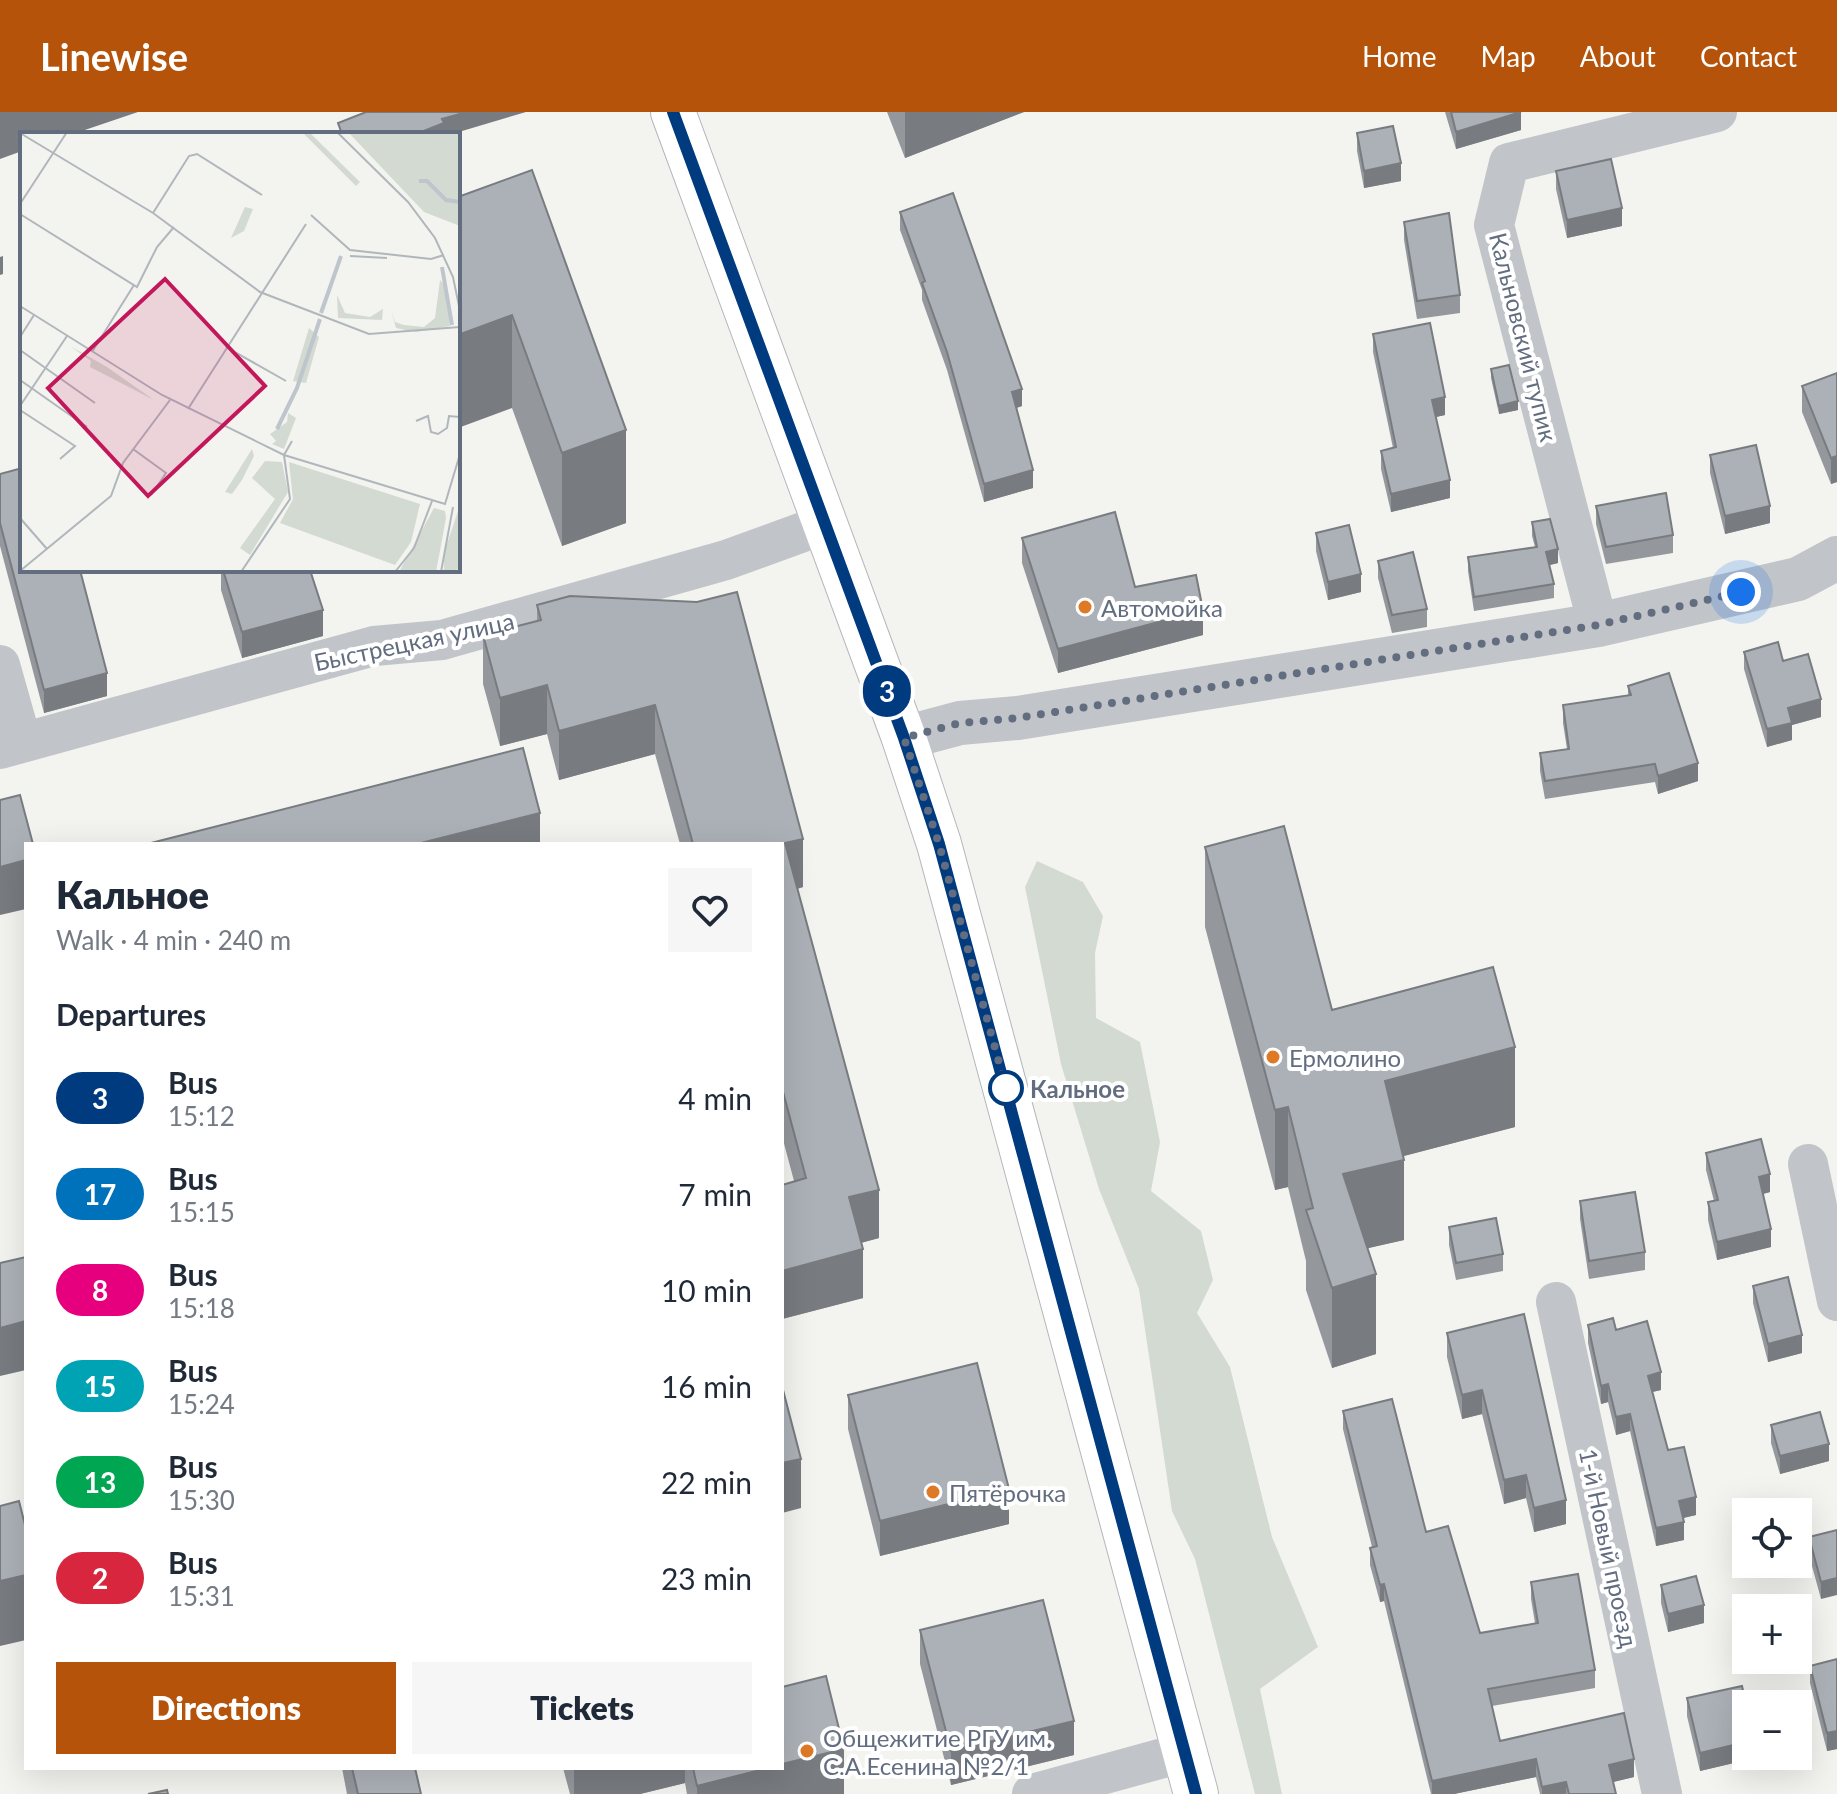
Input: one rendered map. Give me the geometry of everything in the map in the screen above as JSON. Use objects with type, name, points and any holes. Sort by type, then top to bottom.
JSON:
[{"type":"main road","points":[[673,112],[904,738],[939,844],[1196,1794]]},
{"type":"street","name":"Кальновский тупик","points":[[1598,625],[1494,225],[1509,163],[1717,112]]},
{"type":"street","name":"Быстрецкая улица","points":[[11,746],[374,646],[442,640],[726,560],[825,524]]},
{"type":"street","points":[[904,738],[960,723],[1034,716],[1598,625],[1798,579],[1837,558]]},
{"type":"street","points":[[0,665],[11,746]]},
{"type":"street","points":[[1808,1164],[1837,1301]]},
{"type":"street","name":"1-й Новый проезд","points":[[1556,1302],[1662,1794]]},
{"type":"street","points":[[1032,1794],[1185,1752]]},
{"type":"shaded area","points":[[1037,861],[1083,882],[1103,916],[1095,953],[1096,1018],[1140,1042],[1160,1142],[1151,1191],[1201,1231],[1213,1280],[1197,1313],[1230,1367],[1272,1537],[1318,1647],[1260,1689],[1282,1794],[1255,1794],[1195,1559],[1172,1511],[1139,1289],[1099,1189],[1061,1064],[1025,887]]},
{"type":"building","points":[[366,112],[467,112],[442,119],[444,123],[421,132],[341,132],[338,123]]},
{"type":"building","points":[[1451,112],[1521,112],[1456,132]]},
{"type":"building","points":[[1393,126],[1401,163],[1364,171],[1357,133]]},
{"type":"building","points":[[1611,159],[1622,208],[1567,220],[1556,171]]},
{"type":"building","points":[[532,170],[626,430],[562,453],[512,315],[460,334],[460,196]]},
{"type":"building","points":[[953,193],[1022,389],[1012,392],[1033,470],[984,484],[947,352],[900,212]]},
{"type":"building","points":[[1449,213],[1460,295],[1417,301],[1404,222]]},
{"type":"building","points":[[1430,323],[1445,397],[1432,400],[1450,480],[1391,494],[1381,451],[1396,447],[1373,334]]},
{"type":"building","points":[[1509,365],[1518,401],[1499,406],[1491,369]]},
{"type":"building","points":[[1837,373],[1837,456],[1831,458],[1802,386]]},
{"type":"building","points":[[1756,445],[1770,506],[1725,516],[1710,455]]},
{"type":"building","points":[[20,469],[20,572],[81,572],[107,673],[44,690],[0,523],[0,474]]},
{"type":"building","points":[[1666,493],[1673,535],[1606,547],[1596,506]]},
{"type":"building","name":"Автомойка","points":[[1115,512],[1135,587],[1196,575],[1203,610],[1058,649],[1022,538]]},
{"type":"building","points":[[1550,519],[1558,549],[1546,552],[1554,584],[1474,597],[1468,557],[1537,547],[1532,522]]},
{"type":"building","points":[[1349,525],[1361,574],[1328,582],[1316,533]]},
{"type":"building","points":[[1413,552],[1427,609],[1392,615],[1378,561]]},
{"type":"building","points":[[224,572],[311,572],[323,610],[242,632]]},
{"type":"building","points":[[737,592],[803,839],[785,843],[879,1190],[849,1197],[863,1249],[784,1270],[784,1184],[806,1178],[784,1096],[784,842],[692,842],[655,705],[559,731],[547,685],[500,698],[483,635],[541,620],[537,605],[570,596],[697,602]]},
{"type":"building","points":[[1778,642],[1783,661],[1808,654],[1821,699],[1788,708],[1792,723],[1767,729],[1744,652]]},
{"type":"building","points":[[1669,673],[1698,763],[1658,776],[1655,764],[1545,781],[1540,753],[1569,749],[1563,705],[1631,695],[1628,686]]},
{"type":"building","points":[[523,748],[540,813],[425,842],[155,842]]},
{"type":"building","points":[[20,795],[32,842],[24,842],[24,861],[0,867],[0,800]]},
{"type":"building","points":[[1284,826],[1332,1010],[1493,967],[1515,1047],[1385,1081],[1404,1160],[1343,1174],[1376,1274],[1332,1288],[1306,1210],[1313,1208],[1288,1107],[1275,1110],[1205,847]]},
{"type":"building","points":[[1761,1139],[1770,1174],[1759,1177],[1771,1229],[1717,1242],[1708,1202],[1718,1200],[1706,1153]]},
{"type":"building","points":[[1635,1192],[1645,1252],[1589,1261],[1580,1201]]},
{"type":"building","points":[[1496,1218],[1503,1254],[1456,1263],[1449,1227]]},
{"type":"building","points":[[24,1257],[24,1322],[0,1328],[0,1263]]},
{"type":"building","points":[[1788,1277],[1802,1335],[1768,1344],[1753,1286]]},
{"type":"building","points":[[1524,1314],[1566,1500],[1534,1508],[1526,1475],[1504,1480],[1482,1390],[1462,1395],[1447,1333]]},
{"type":"building","points":[[1613,1318],[1616,1330],[1647,1321],[1661,1372],[1648,1376],[1668,1450],[1684,1447],[1696,1497],[1679,1501],[1684,1522],[1656,1528],[1630,1414],[1616,1417],[1608,1384],[1601,1386],[1588,1325]]},
{"type":"building","name":"Пятёрочка","points":[[977,1363],[1009,1489],[880,1521],[848,1395]]},
{"type":"building","points":[[784,1394],[801,1459],[784,1463]]},
{"type":"building","points":[[1392,1399],[1426,1532],[1448,1526],[1480,1633],[1538,1623],[1531,1582],[1578,1574],[1595,1670],[1488,1689],[1500,1741],[1624,1713],[1634,1759],[1609,1765],[1616,1794],[1569,1794],[1566,1782],[1542,1787],[1536,1759],[1432,1781],[1384,1584],[1380,1585],[1370,1548],[1377,1546],[1343,1411]]},
{"type":"building","points":[[1820,1412],[1829,1444],[1780,1456],[1771,1425]]},
{"type":"building","points":[[19,1501],[24,1521],[24,1575],[0,1581],[0,1506]]},
{"type":"building","points":[[1837,1530],[1837,1578],[1821,1582],[1812,1536]]},
{"type":"building","points":[[1696,1576],[1704,1605],[1668,1614],[1661,1585]]},
{"type":"building","points":[[1043,1600],[1074,1721],[951,1751],[920,1630]]},
{"type":"building","points":[[1837,1659],[1837,1731],[1827,1733],[1812,1665]]},
{"type":"building","points":[[826,1676],[844,1749],[784,1764],[784,1686]]},
{"type":"building","points":[[1742,1686],[1743,1690],[1732,1690],[1732,1745],[1700,1753],[1687,1698]]},
{"type":"building","points":[[352,1770],[415,1770],[421,1794],[358,1794]]},
{"type":"building","points":[[693,1770],[760,1770],[697,1786]]},
{"type":"bus line","name":"3","points":[[673,112],[724,243],[904,738],[939,844],[1196,1794]]},
{"type":"place","name":"Автомойка","points":[[1085,607]]},
{"type":"place","name":"Ермолино","points":[[1273,1057]]},
{"type":"place","name":"Кальное","points":[[1006,1088]]},
{"type":"place","name":"Пятёрочка","points":[[933,1492]]},
{"type":"place","name":"Общежитие РГУ им. С.А.Есенина №2/1","points":[[807,1751]]},
{"type":"route","points":[[1006,1088],[939,844],[904,738],[960,723],[1018,718],[1598,625],[1741,592]]}]
